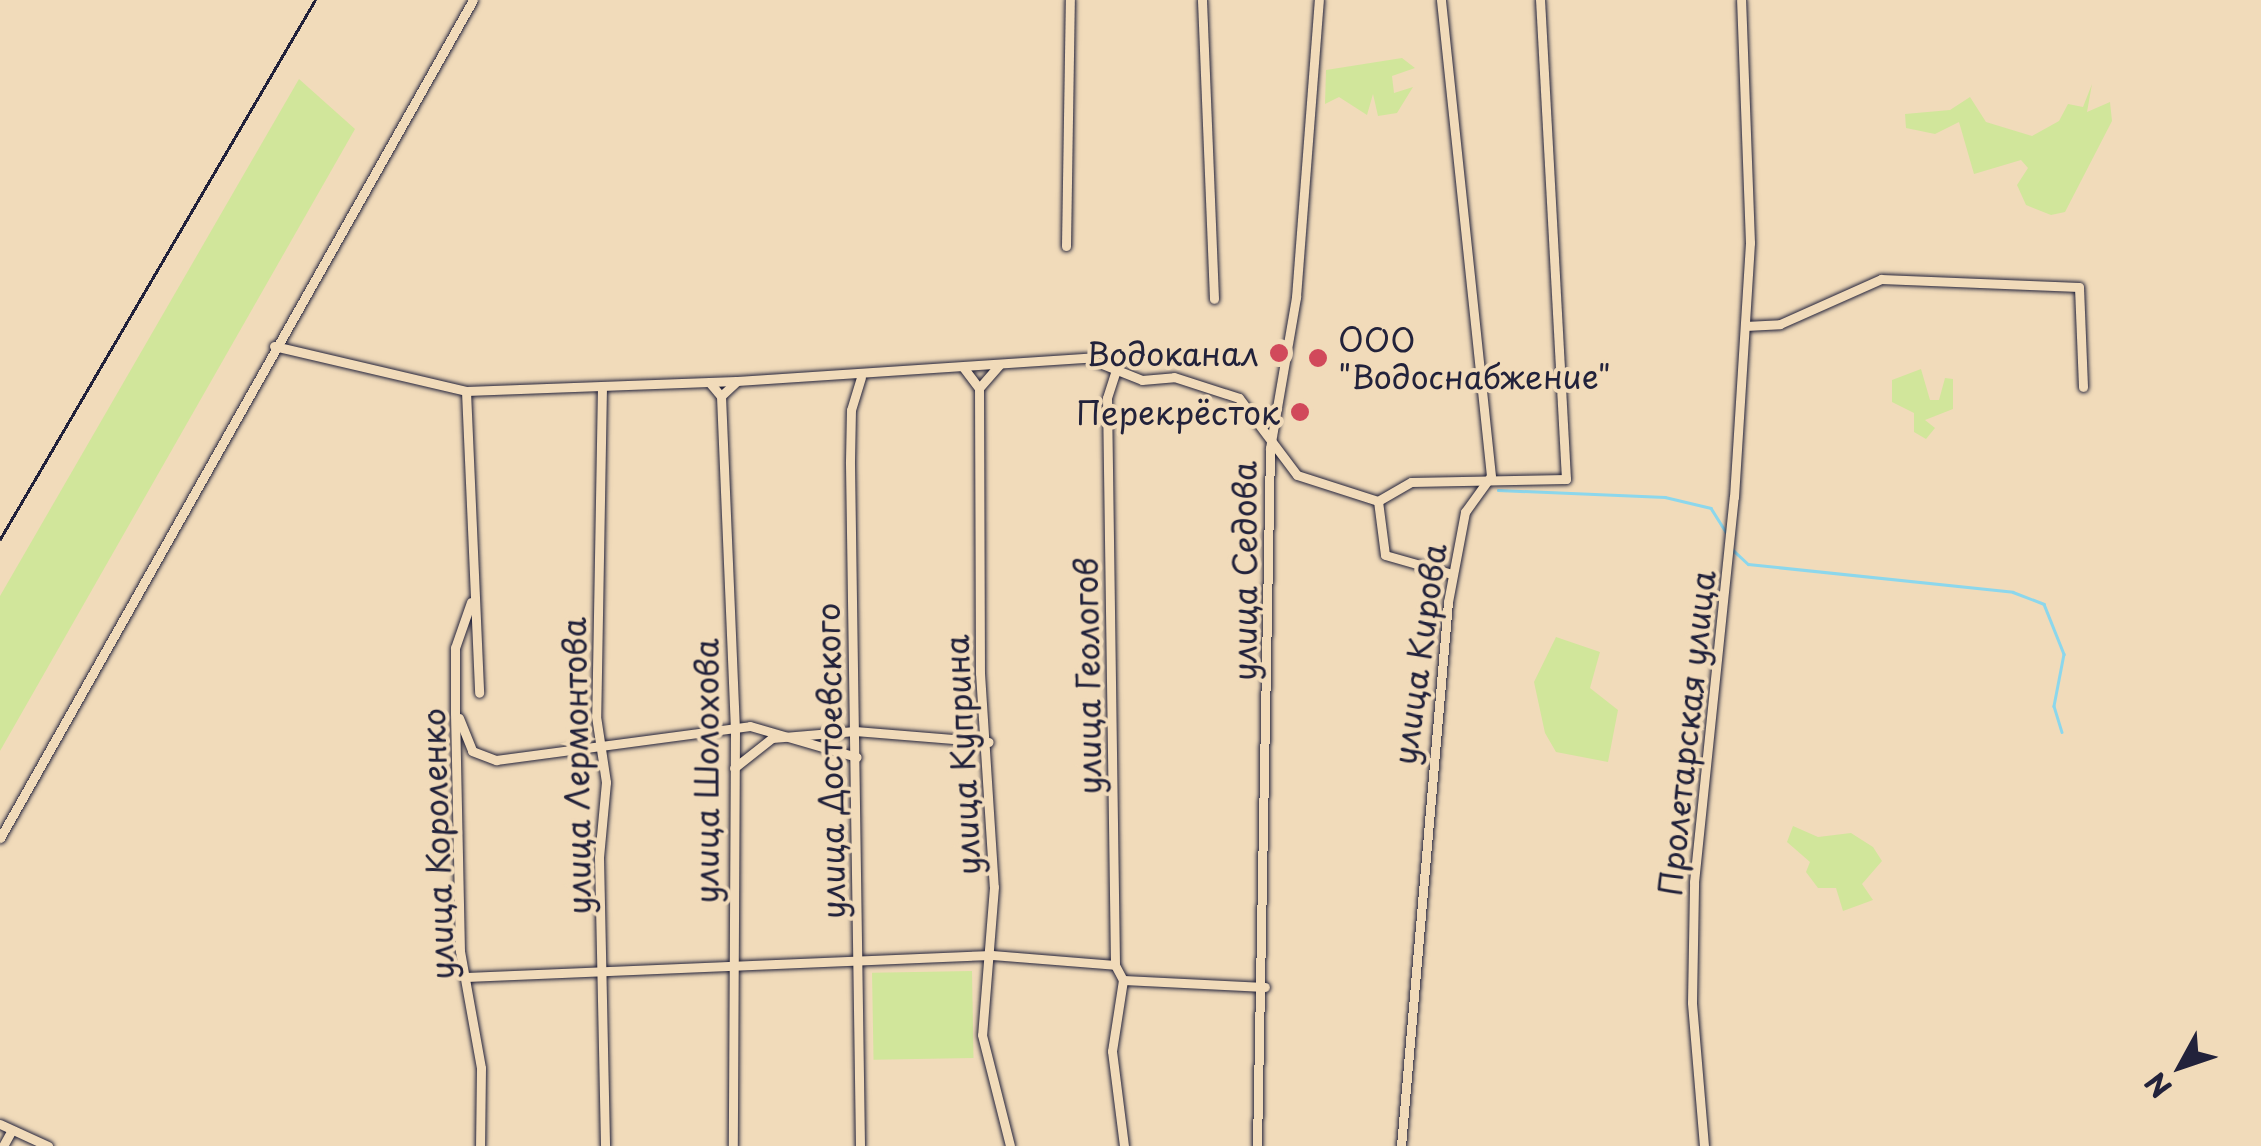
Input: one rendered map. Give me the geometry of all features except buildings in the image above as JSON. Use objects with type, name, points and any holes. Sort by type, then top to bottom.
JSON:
[{"type":"street","points":[[0,838],[274,346],[473,0]]},
{"type":"street","points":[[1066,246],[1070,0]]},
{"type":"street","points":[[1202,0],[1214,299]]},
{"type":"street","name":"улица Седова","points":[[1257,1146],[1265,987],[1270,448],[1298,279],[1320,0]]},
{"type":"street","points":[[1442,0],[1491,476]]},
{"type":"street","points":[[274,346],[466,391],[862,378],[1087,358],[1142,380],[1174,377],[1239,398],[1260,425],[1270,448],[1297,475],[1378,501],[1411,482],[1491,476],[1566,478],[1540,0]]},
{"type":"street","name":"Пролетарская улица","points":[[1704,1146],[1692,1002],[1694,882],[1745,326],[1750,144],[1741,0]]},
{"type":"street","points":[[1745,326],[1780,324],[1882,279],[2079,287],[2083,387]]},
{"type":"street","points":[[963,367],[979,388],[1000,364]]},
{"type":"street","name":"улица Геологов","points":[[1114,965],[1107,398],[1116,370]]},
{"type":"street","name":"улица Достоевского","points":[[860,1146],[851,410],[862,378]]},
{"type":"street","points":[[710,383],[722,396],[737,381]]},
{"type":"street","name":"улица Лермонтова","points":[[602,386],[596,467],[605,1146]]},
{"type":"street","name":"улица Куприна","points":[[979,388],[980,673],[989,742],[992,955],[982,1035],[1010,1146]]},
{"type":"street","name":"улица Короленко","points":[[466,391],[471,602],[478,693]]},
{"type":"street","name":"улица Шолохова","points":[[722,396],[735,730],[732,1146]]},
{"type":"street","points":[[1260,425],[1272,420]]},
{"type":"street","name":"улица Кирова","points":[[1402,1146],[1426,792],[1452,574],[1465,512],[1491,476]]},
{"type":"street","points":[[1378,501],[1385,554],[1452,574]]},
{"type":"street","name":"улица Короленко","points":[[471,602],[455,648],[466,977],[481,1068],[480,1146]]},
{"type":"street","points":[[456,690],[472,751],[496,760],[735,730],[797,736],[856,757]]},
{"type":"street","points":[[734,768],[772,738],[855,731],[989,742]]},
{"type":"street","points":[[466,977],[602,969],[858,964],[992,955],[1114,965],[1123,980],[1112,1051],[1124,1146]]},
{"type":"street","points":[[1123,980],[1265,987]]},
{"type":"street","points":[[0,1124],[48,1146]]},
{"type":"street","points":[[3,1146],[12,1130]]},
{"type":"green space","points":[[1402,58],[1415,68],[1392,76],[1394,93],[1413,87],[1397,113],[1378,116],[1373,94],[1367,115],[1339,97],[1325,104],[1326,70]]},
{"type":"green space","points":[[299,79],[355,129],[0,751],[0,596]]},
{"type":"green space","points":[[2092,84],[2087,112],[2110,102],[2112,121],[2065,212],[2051,215],[2026,205],[2017,185],[2028,168],[2021,160],[1974,174],[1959,122],[1935,134],[1906,128],[1905,114],[1950,110],[1970,97],[1986,122],[2032,136],[2059,121],[2068,104],[2083,107]]},
{"type":"green space","points":[[1921,369],[1930,400],[1939,400],[1945,378],[1953,379],[1953,409],[1925,420],[1935,428],[1926,439],[1914,432],[1914,413],[1892,402],[1892,380]]},
{"type":"green space","points":[[1556,637],[1600,652],[1590,688],[1618,710],[1608,762],[1556,752],[1545,733],[1534,682]]},
{"type":"green space","points":[[1793,826],[1818,837],[1851,833],[1873,847],[1882,861],[1862,884],[1873,900],[1843,911],[1836,888],[1818,888],[1806,872],[1810,862],[1787,842]]},
{"type":"green space","points":[[972,971],[974,1058],[874,1060],[872,973]]},
{"type":"waterway","points":[[1498,490],[1665,497],[1711,508],[1726,532]]},
{"type":"waterway","points":[[1732,549],[1748,564],[2013,592],[2044,604],[2064,654],[2054,706],[2062,732]]},
{"type":"railway","points":[[0,539],[315,0]]},
{"type":"place","name":"Водоканал","points":[[1279,353]]},
{"type":"place","name":"ООО \"Водоснабжение\"","points":[[1318,358]]},
{"type":"place","name":"Перекрёсток","points":[[1300,412]]}]
